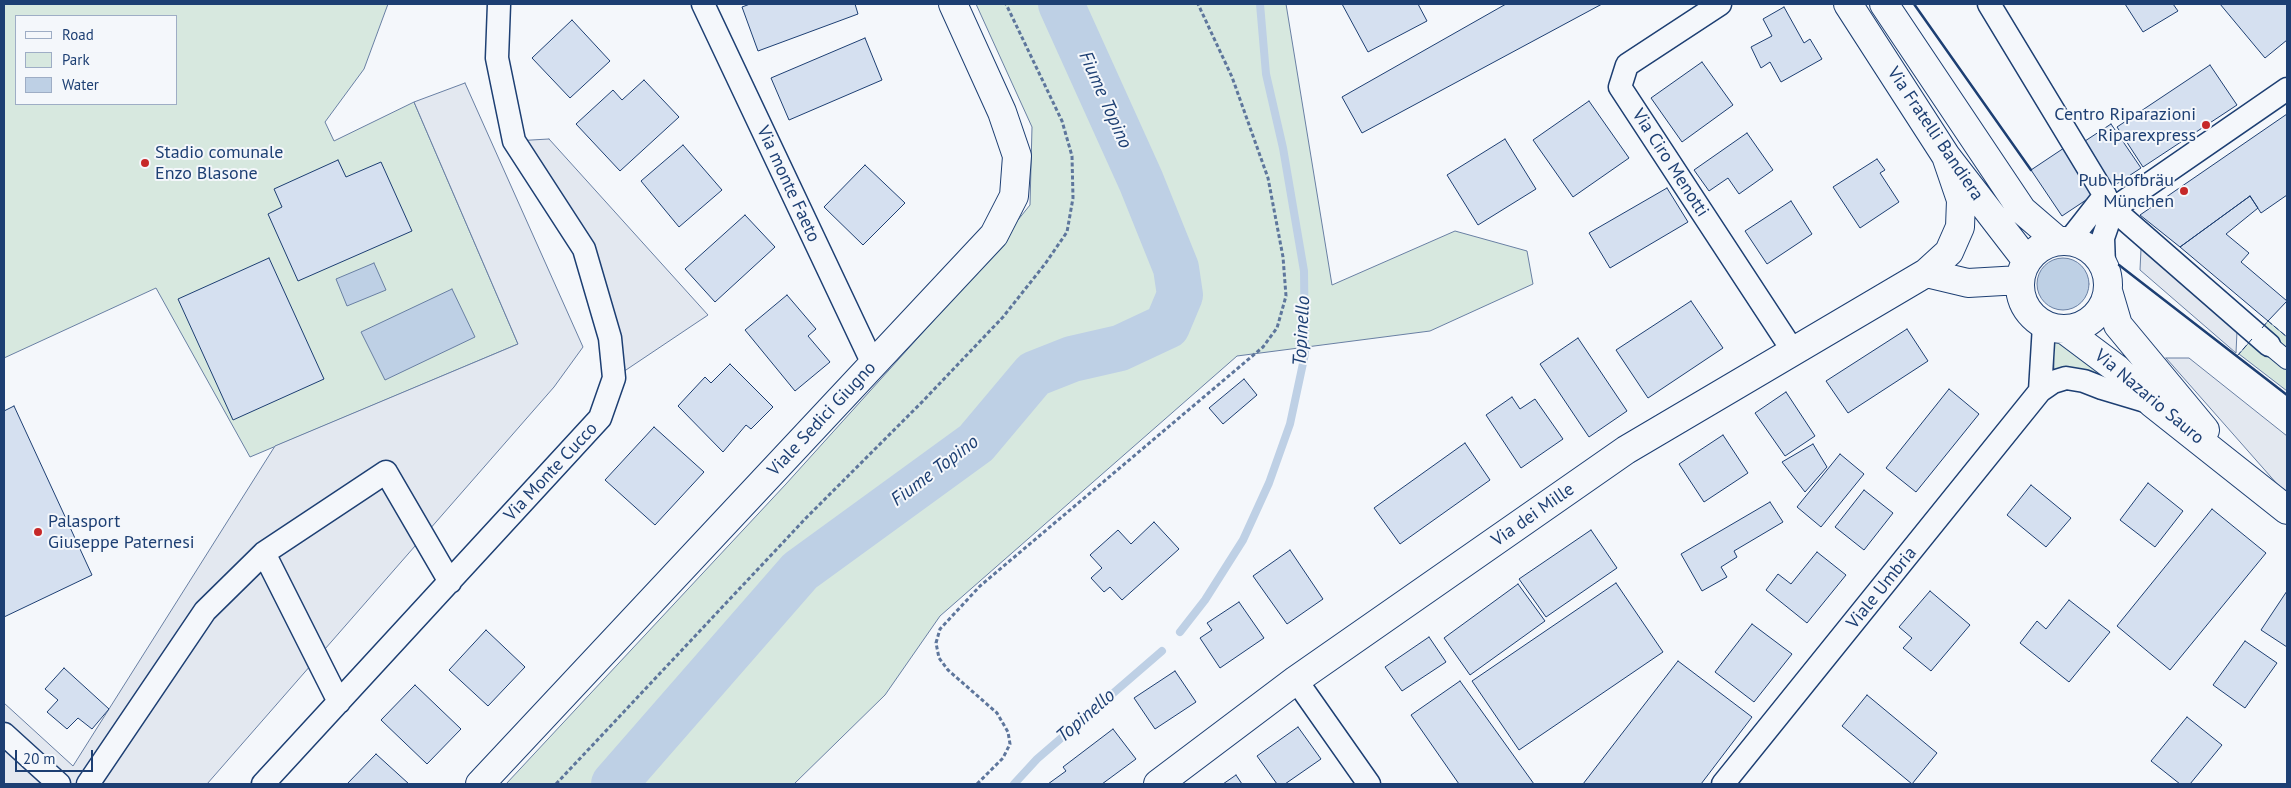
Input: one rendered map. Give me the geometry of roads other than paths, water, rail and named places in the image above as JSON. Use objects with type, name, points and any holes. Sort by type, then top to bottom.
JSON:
[{"type":"main road","name":"Viale Sedici Giugno","points":[[480,784],[994,235],[1014,196],[1017,156],[1002,112],[952,4]]},
{"type":"main road","name":"Via Fratelli Bandiera","points":[[1848,4],[1946,156],[2023,270]]},
{"type":"main road","name":"Via Fratelli Bandiera","points":[[1884,4],[2022,210],[2063,241]]},
{"type":"main road","name":"Via dei Mille","points":[[1158,784],[1296,680],[1626,450],[1926,273],[1949,252],[1960,227],[1962,200],[1946,156]]},
{"type":"main road","points":[[2063,241],[2084,245],[2096,254],[2106,279],[2101,309],[2088,322],[2054,327],[2033,317],[2024,306],[2020,293],[2023,270],[2035,251],[2046,244],[2063,241]]},
{"type":"main road","points":[[1926,273],[1968,282],[2023,270]]},
{"type":"main road","name":"Via Nazario Sauro","points":[[2106,279],[2118,325],[2234,466]]},
{"type":"main road","name":"Via Nazario Sauro","points":[[2054,327],[2117,369],[2152,403],[2234,466],[2287,510]]},
{"type":"street","name":"Via Monte Cucco","points":[[263,784],[600,418],[614,378],[610,338],[584,249],[514,142],[497,58],[499,4]]},
{"type":"street","name":"Via monte Faeto","points":[[703,4],[874,364]]},
{"type":"street","name":"Via Ciro Menotti","points":[[1720,4],[1628,65],[1620,87],[1793,351]]},
{"type":"street","points":[[1989,4],[2109,202],[2287,360]]},
{"type":"street","points":[[2063,241],[2109,202],[2287,89]]},
{"type":"street","points":[[2106,279],[2103,238],[2109,202]]},
{"type":"street","points":[[2040,392],[2054,327]]},
{"type":"street","name":"Viale Umbria","points":[[1723,784],[2040,392],[2053,382],[2066,378],[2084,381],[2152,403]]},
{"type":"street","points":[[88,784],[205,611],[264,553],[386,472],[450,582]]},
{"type":"street","points":[[264,553],[339,702]]},
{"type":"street","points":[[1296,680],[1369,784]]},
{"type":"street","points":[[4,734],[59,784]]},
{"type":"water","points":[[2063,258],[2073,260],[2081,266],[2087,274],[2089,284],[2087,294],[2081,302],[2073,308],[2063,310],[2053,308],[2045,302],[2039,294],[2037,284],[2039,274],[2045,266],[2053,260]]},
{"type":"water","points":[[374,263],[386,290],[347,306],[336,279]]},
{"type":"water","points":[[452,289],[475,337],[385,380],[361,332]]},
{"type":"waterway","name":"Fiume Topino","points":[[614,784],[800,571],[976,443],[1034,374],[1072,359],[1120,348],[1167,326],[1180,295],[1176,268],[1141,181],[1061,4]]},
{"type":"waterway","name":"Topinello","points":[[1180,632],[1205,600],[1243,540],[1269,483],[1290,424],[1305,354],[1304,271],[1283,148],[1266,74],[1260,4]]},
{"type":"waterway","name":"Topinello","points":[[1014,784],[1037,759],[1162,651]]},
{"type":"place","name":"Centro Riparazioni Riparexpress","points":[[2206,125]]},
{"type":"place","name":"Stadio comunale Enzo Blasone","points":[[145,163]]},
{"type":"place","name":"Pub Hofbräu München","points":[[2184,191]]},
{"type":"place","name":"Palasport Giuseppe Paternesi","points":[[38,532]]}]
